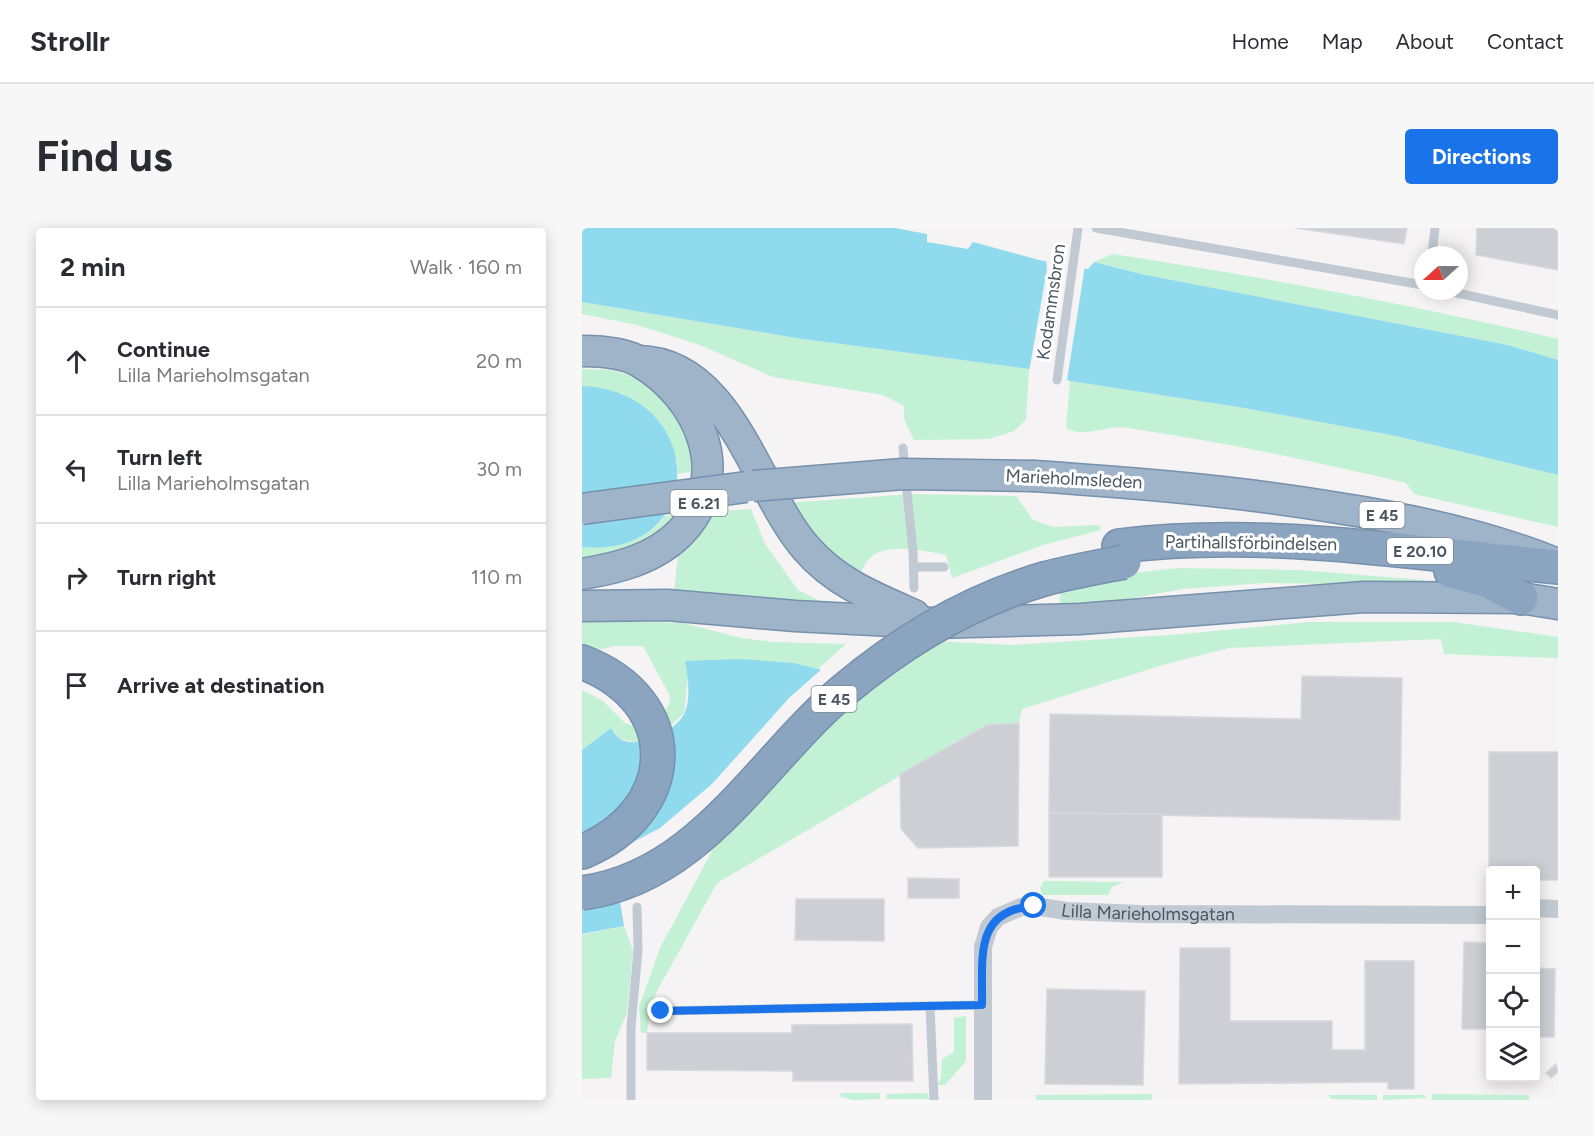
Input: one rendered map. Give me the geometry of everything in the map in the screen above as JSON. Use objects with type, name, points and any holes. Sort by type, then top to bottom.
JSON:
[{"type":"highway","name":"E 6.21","points":[[582,351],[606,353],[639,361],[672,386],[696,418],[706,451],[705,487],[692,518],[669,543],[636,561],[582,574]]},
{"type":"highway","points":[[639,361],[654,361],[669,367],[691,381],[718,404],[741,435],[792,531],[825,567],[864,594],[932,623]]},
{"type":"highway","name":"Marieholmsleden","points":[[582,509],[667,496],[819,479],[903,474],[1034,476],[1251,494],[1372,513],[1468,533],[1509,545],[1558,566]]},
{"type":"highway","name":"Partihallsförbindelsen","points":[[582,893],[614,886],[652,870],[696,841],[727,813],[813,719],[870,669],[931,629],[988,601],[1043,580],[1121,554],[1191,538],[1282,540],[1425,551],[1558,566]]},
{"type":"highway","name":"Partihallsförbindelsen","points":[[582,874],[611,867],[644,854],[684,828],[709,808],[817,692],[860,655],[963,592],[1006,574],[1057,557],[1121,554],[1281,555],[1364,562],[1446,570],[1486,580],[1521,598]]},
{"type":"highway","name":"E 45","points":[[582,606],[667,605],[795,616],[932,623],[1080,619],[1356,598],[1521,598],[1558,604]]},
{"type":"highway","points":[[582,662],[605,672],[630,690],[651,721],[657,742],[657,767],[647,799],[625,827],[608,840],[582,852]]},
{"type":"street","name":"Lilla Marieholmsgatan","points":[[983,1100],[983,947],[989,927],[1008,912],[1034,906],[1067,911],[1140,914],[1486,915]]},
{"type":"street","points":[[1540,908],[1557,909]]},
{"type":"lane","name":"Kodammsbron","points":[[1058,380],[1078,228]]},
{"type":"lane","points":[[1096,228],[1414,283]]},
{"type":"lane","points":[[1433,246],[1435,228]]},
{"type":"lane","points":[[1468,295],[1558,315]]},
{"type":"lane","points":[[903,448],[904,460]]},
{"type":"lane","points":[[907,492],[914,588]]},
{"type":"lane","points":[[914,567],[944,567]]},
{"type":"lane","points":[[632,1100],[631,1026],[638,950],[637,907]]},
{"type":"lane","points":[[661,1011],[982,1005]]},
{"type":"lane","points":[[930,1006],[934,1100]]},
{"type":"green space","points":[[1113,254],[1336,292],[1558,339],[1558,360],[1508,345],[1141,274],[1094,262]]},
{"type":"green space","points":[[582,302],[796,338],[1029,369],[1026,420],[1014,431],[989,439],[914,440],[904,419],[904,406],[883,395],[773,377],[700,345],[637,325],[582,314]]},
{"type":"green space","points":[[582,369],[611,370],[641,378],[688,426],[697,471],[677,474],[678,462],[623,394],[582,386]]},
{"type":"green space","points":[[1070,381],[1238,407],[1396,436],[1558,475],[1558,527],[1414,494],[1406,483],[1268,452],[1120,427],[1089,432],[1074,431],[1066,428]]},
{"type":"green space","points":[[911,494],[1016,496],[1033,520],[1054,527],[1099,525],[1101,530],[1043,545],[952,578],[946,555],[905,549],[884,551],[868,560],[857,582],[787,503]]},
{"type":"green space","points":[[751,509],[765,544],[798,590],[832,607],[674,593],[678,555],[695,537],[708,512]]},
{"type":"green space","points":[[681,514],[654,542],[582,563],[582,547],[605,547],[628,542],[649,532],[665,516]]},
{"type":"green space","points":[[1178,568],[1300,570],[1424,580],[1424,585],[1263,583],[1183,589],[1117,601],[1061,605],[1059,599],[1063,588],[1125,574]]},
{"type":"green space","points":[[582,622],[683,623],[741,638],[775,642],[846,644],[818,669],[794,663],[686,661],[688,677],[684,713],[669,727],[662,713],[669,705],[670,696],[643,646],[615,646],[593,651],[582,650]]},
{"type":"green space","points":[[1309,622],[1454,622],[1558,637],[1558,658],[1444,654],[1441,639],[1229,648],[1166,664],[1022,709],[1019,723],[987,725],[717,883],[657,991],[650,1009],[647,1033],[641,1033],[639,1007],[660,948],[719,838],[844,708],[934,641],[1011,645],[1183,634]]},
{"type":"green space","points":[[582,690],[603,701],[625,723],[636,727],[638,743],[620,739],[611,728],[582,750]]},
{"type":"green space","points":[[1044,881],[1124,882],[1112,887],[1108,895],[1042,895],[1040,888]]},
{"type":"green space","points":[[624,926],[633,950],[627,1013],[615,1041],[611,1078],[582,1079],[582,935]]},
{"type":"green space","points":[[966,1016],[966,1061],[945,1085],[937,1085],[941,1078],[942,1059],[954,1052],[954,1018]]},
{"type":"green space","points":[[842,1093],[880,1093],[880,1099],[853,1100],[839,1096]]},
{"type":"green space","points":[[927,1093],[929,1099],[886,1099],[887,1094]]},
{"type":"green space","points":[[1152,1094],[1152,1099],[1148,1100],[1036,1100],[1035,1095]]},
{"type":"green space","points":[[1432,1094],[1529,1095],[1529,1100],[1432,1100]]},
{"type":"green space","points":[[1328,1095],[1377,1095],[1377,1100],[1331,1099]]},
{"type":"green space","points":[[1383,1095],[1425,1095],[1426,1098],[1383,1100]]},
{"type":"water","points":[[582,228],[895,228],[927,234],[927,242],[968,249],[973,242],[1039,260],[1088,269],[1094,262],[1141,274],[1508,345],[1558,360],[1558,475],[1396,436],[1238,407],[1070,381],[1029,369],[796,338],[582,302]]},
{"type":"water","points":[[582,386],[623,395],[653,415],[671,442],[677,473],[671,503],[654,528],[624,544],[582,547]]},
{"type":"water","points":[[740,659],[794,663],[871,682],[618,890],[624,926],[582,934],[582,750],[611,728],[619,738],[628,742],[646,740],[666,732],[681,719],[687,706],[688,686],[685,661]]},
{"type":"pier","points":[[1046,259],[1085,266],[1067,380],[1029,372],[1047,269]]},
{"type":"pier","points":[[824,667],[872,679],[794,753],[582,904],[582,842],[672,760],[668,790],[616,851],[660,828],[712,784],[789,698]]},
{"type":"building","points":[[1295,228],[1407,228],[1404,244]]},
{"type":"building","points":[[1477,228],[1558,228],[1558,270],[1476,255]]},
{"type":"building","points":[[1302,676],[1402,678],[1400,820],[1049,813],[1050,714],[1301,719]]},
{"type":"building","points":[[1019,723],[1018,846],[918,848],[901,829],[900,774],[987,725]]},
{"type":"building","points":[[1489,752],[1558,752],[1558,880],[1540,880],[1540,866],[1489,866]]},
{"type":"building","points":[[1049,813],[1162,814],[1162,877],[1049,877]]},
{"type":"building","points":[[908,878],[959,879],[959,898],[908,898]]},
{"type":"building","points":[[796,899],[884,899],[884,941],[795,940]]},
{"type":"building","points":[[1464,942],[1486,943],[1486,1029],[1462,1029]]},
{"type":"building","points":[[1180,948],[1230,948],[1230,1021],[1332,1021],[1332,1050],[1365,1050],[1365,961],[1414,961],[1414,1089],[1388,1089],[1388,1082],[1179,1084]]},
{"type":"building","points":[[1540,968],[1555,969],[1554,1037],[1540,1037]]},
{"type":"building","points":[[1047,989],[1145,991],[1143,1085],[1045,1084]]},
{"type":"building","points":[[912,1024],[913,1081],[793,1081],[793,1071],[647,1070],[647,1033],[792,1033],[792,1025]]},
{"type":"building","points":[[1556,1064],[1558,1072],[1551,1078],[1546,1073]]},
{"type":"route","points":[[661,1011],[982,1005],[983,947],[989,927],[998,917],[1008,912],[1021,907],[1034,906]]}]
